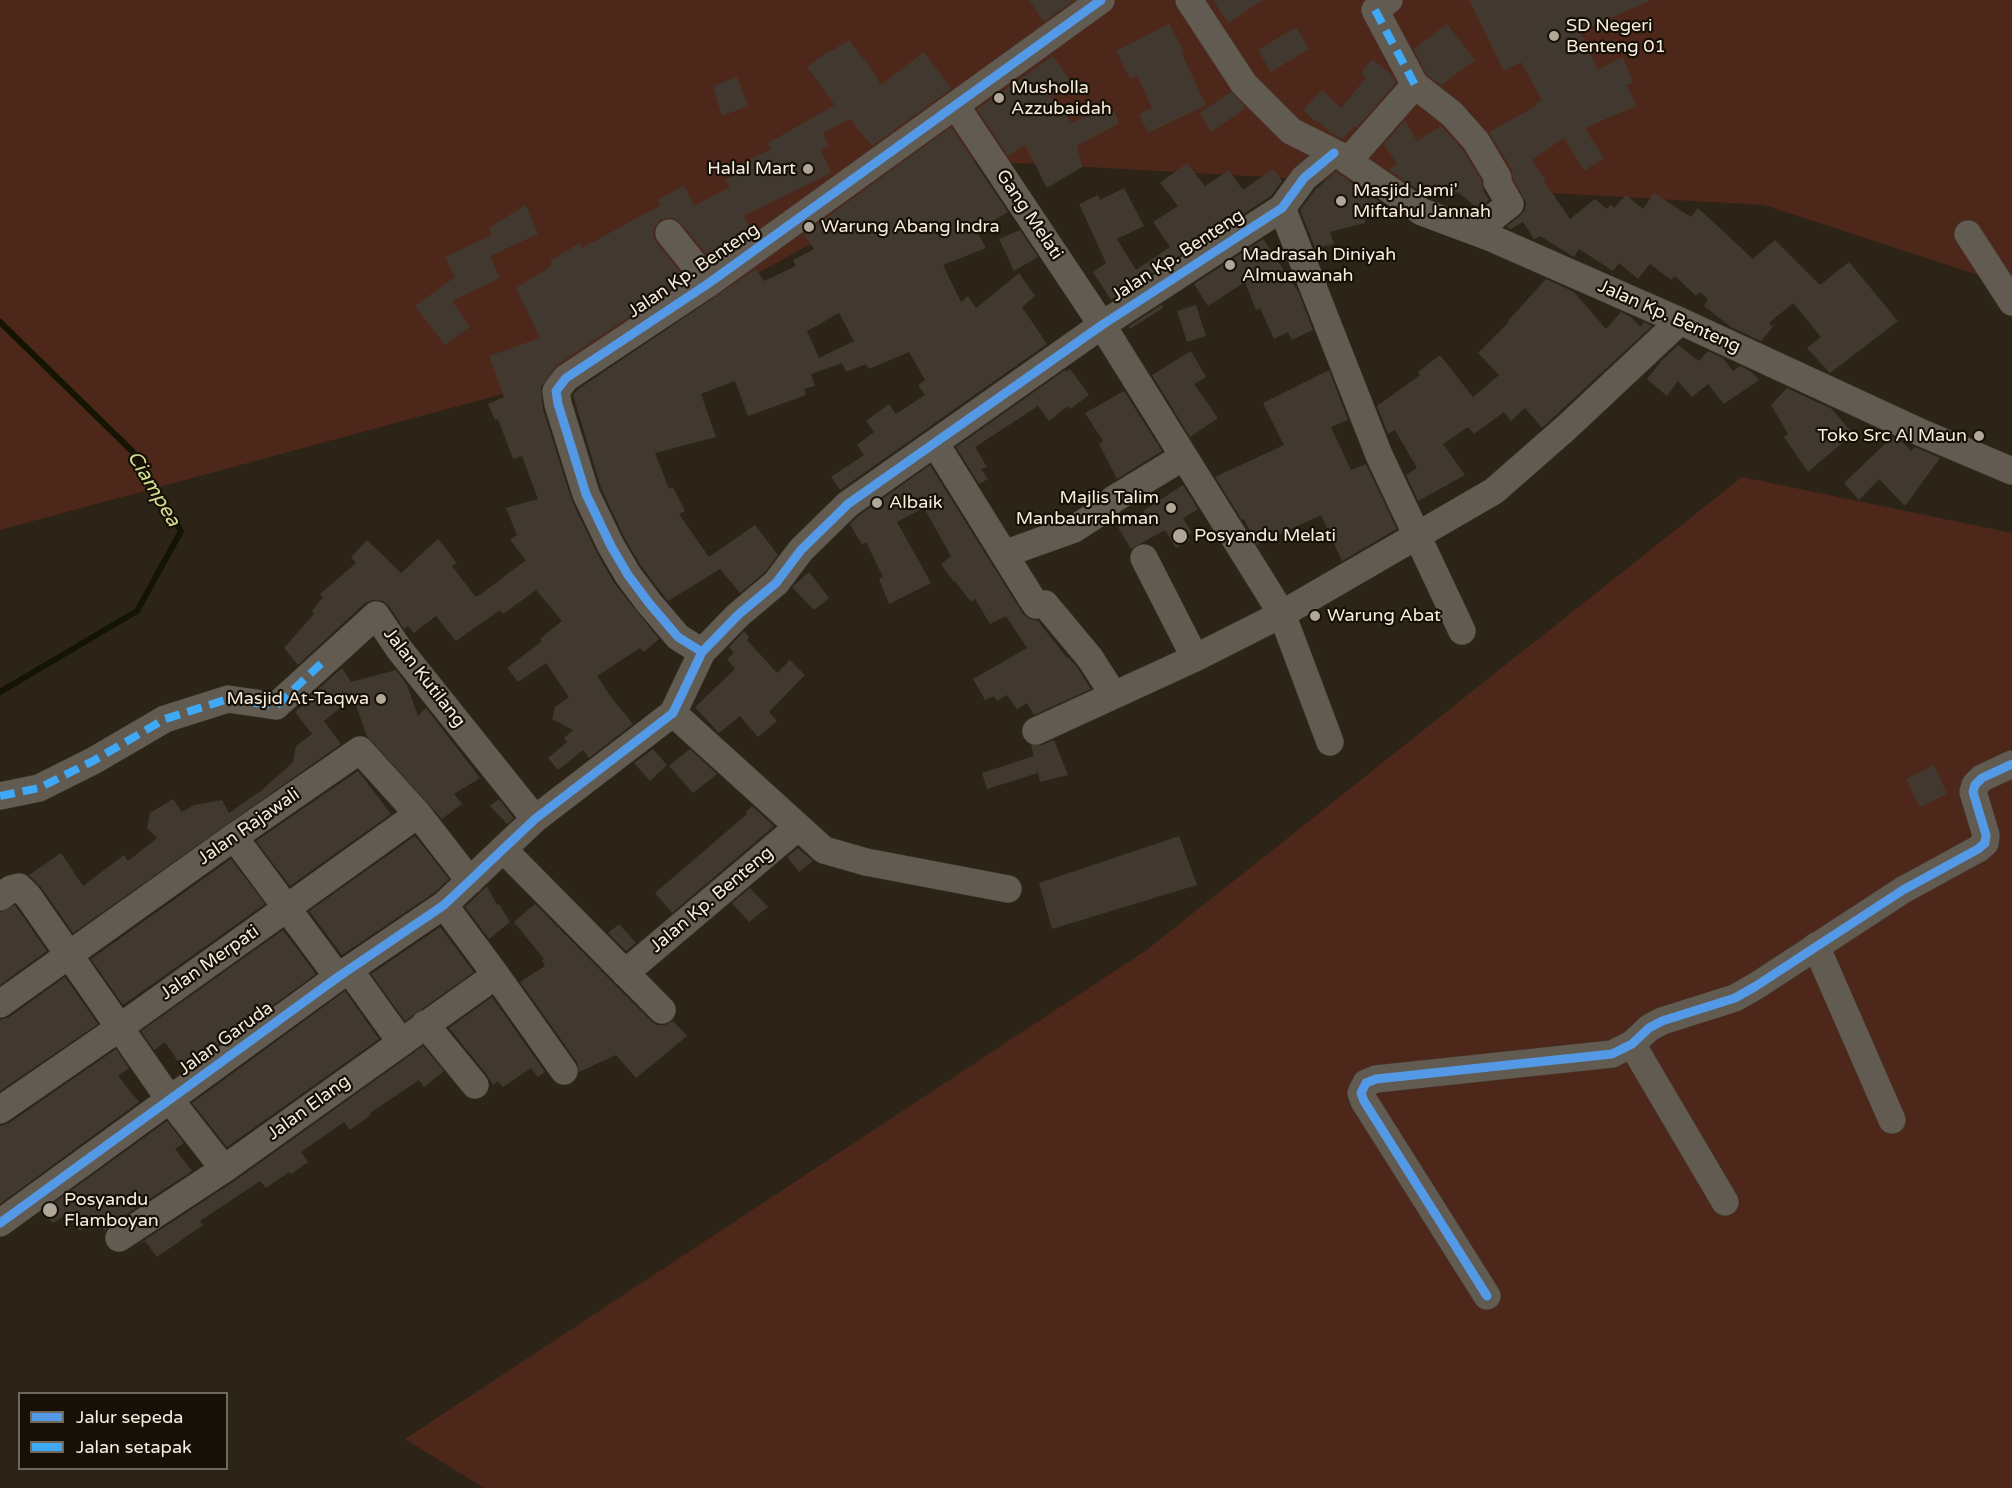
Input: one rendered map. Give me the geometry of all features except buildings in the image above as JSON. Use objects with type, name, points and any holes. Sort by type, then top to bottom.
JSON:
[{"type":"street","name":"Jalan Kp. Benteng","points":[[702,652],[678,637],[635,584],[611,546],[586,494],[556,391],[566,378],[709,283],[1101,0]]},
{"type":"street","name":"Jalan Kp. Benteng","points":[[1189,0],[1244,84],[1291,131],[1341,157],[1422,213],[1476,231],[2012,471]]},
{"type":"street","points":[[1389,0],[1375,10],[1415,85],[1452,114],[1476,141],[1498,177],[1497,182],[1510,204],[1476,231]]},
{"type":"street","points":[[1341,157],[1415,85]]},
{"type":"street","name":"Gang Melati","points":[[956,106],[1102,325],[1282,614],[1330,742]]},
{"type":"street","name":"Jalan Kp. Benteng","points":[[503,849],[535,819],[673,713],[702,652],[738,615],[776,583],[801,550],[848,504],[1102,325],[1282,208],[1304,178],[1341,157]]},
{"type":"street","points":[[1282,208],[1379,455],[1462,631]]},
{"type":"street","points":[[669,233],[709,283]]},
{"type":"street","points":[[1968,234],[2012,302]]},
{"type":"street","points":[[1036,731],[1195,658],[1282,614],[1494,491],[1567,427],[1680,321]]},
{"type":"street","points":[[935,443],[1036,605],[1045,604],[1090,658],[1113,694]]},
{"type":"street","points":[[1005,555],[1074,529],[1114,499],[1183,457]]},
{"type":"street","points":[[1144,558],[1195,658]]},
{"type":"street","name":"Jalan Kutilang","points":[[0,796],[39,788],[93,761],[165,719],[228,699],[276,705],[376,615],[399,649],[535,819]]},
{"type":"street","points":[[673,713],[824,850],[866,862],[1008,889]]},
{"type":"street","name":"Jalan Rajawali","points":[[0,1004],[360,750],[417,814],[470,881]]},
{"type":"street","points":[[1487,1296],[1364,1101],[1361,1093],[1366,1083],[1376,1079],[1612,1054],[1632,1044],[1649,1028],[1662,1021],[1735,998],[1903,890],[1978,849],[1985,843],[1986,835],[1973,792],[1975,785],[1982,778],[2012,764]]},
{"type":"street","name":"Jalan Merpati","points":[[0,1110],[119,1028],[417,814]]},
{"type":"street","name":"Jalan Kp. Benteng","points":[[625,973],[798,827]]},
{"type":"street","points":[[234,837],[286,909],[401,1042]]},
{"type":"street","points":[[503,849],[662,1010]]},
{"type":"street","name":"Jalan Garuda","points":[[0,1223],[344,974],[444,905],[503,849]]},
{"type":"street","points":[[0,897],[11,889],[19,887],[28,896],[170,1100],[224,1169]]},
{"type":"street","points":[[444,905],[564,1071]]},
{"type":"street","points":[[1816,946],[1892,1120]]},
{"type":"street","name":"Jalan Elang","points":[[119,1238],[224,1169],[496,975]]},
{"type":"street","points":[[425,1024],[475,1085]]},
{"type":"street","points":[[1632,1044],[1725,1202]]},
{"type":"shaded area","points":[[0,0],[2012,0],[2012,286],[1764,205],[963,160],[573,375],[0,530]]},
{"type":"shaded area","points":[[1742,477],[2012,533],[2012,1488],[484,1488],[405,1439],[1148,949]]},
{"type":"waterway","name":"Ciampea","points":[[0,322],[133,452],[181,531],[137,611],[0,692]]},
{"type":"marked path","points":[[1375,10],[1415,85]]},
{"type":"marked path","points":[[0,796],[39,788],[93,761],[165,719],[228,699],[276,706],[326,659]]},
{"type":"cycle path","points":[[702,652],[678,637],[628,575],[611,546],[586,494],[556,391],[566,378],[709,283],[1101,0]]},
{"type":"cycle path","points":[[0,1223],[338,977],[444,905],[535,819],[673,713],[702,652],[738,615],[776,583],[801,550],[848,504],[1102,325],[1282,208],[1304,178],[1334,153]]},
{"type":"cycle path","points":[[1487,1296],[1364,1101],[1361,1093],[1366,1083],[1376,1079],[1612,1054],[1632,1044],[1649,1028],[1662,1021],[1735,998],[1903,890],[1978,849],[1985,843],[1986,835],[1973,792],[1975,785],[1982,778],[2012,764]]},
{"type":"place","name":"SD Negeri Benteng 01","points":[[1554,36]]},
{"type":"place","name":"Musholla Azzubaidah","points":[[999,98]]},
{"type":"place","name":"Halal Mart","points":[[808,169]]},
{"type":"place","name":"Masjid Jami' Miftahul Jannah","points":[[1341,201]]},
{"type":"place","name":"Warung Abang Indra","points":[[809,227]]},
{"type":"place","name":"Madrasah Diniyah Almuawanah","points":[[1230,265]]},
{"type":"place","name":"Toko Src Al Maun","points":[[1979,436]]},
{"type":"place","name":"Albaik","points":[[877,503]]},
{"type":"place","name":"Majlis Talim Manbaurrahman","points":[[1171,508]]},
{"type":"place","name":"Posyandu Melati","points":[[1180,536]]},
{"type":"place","name":"Warung Abat","points":[[1315,616]]},
{"type":"place","name":"Masjid At-Taqwa","points":[[381,699]]},
{"type":"place","name":"Posyandu Flamboyan","points":[[50,1210]]}]
